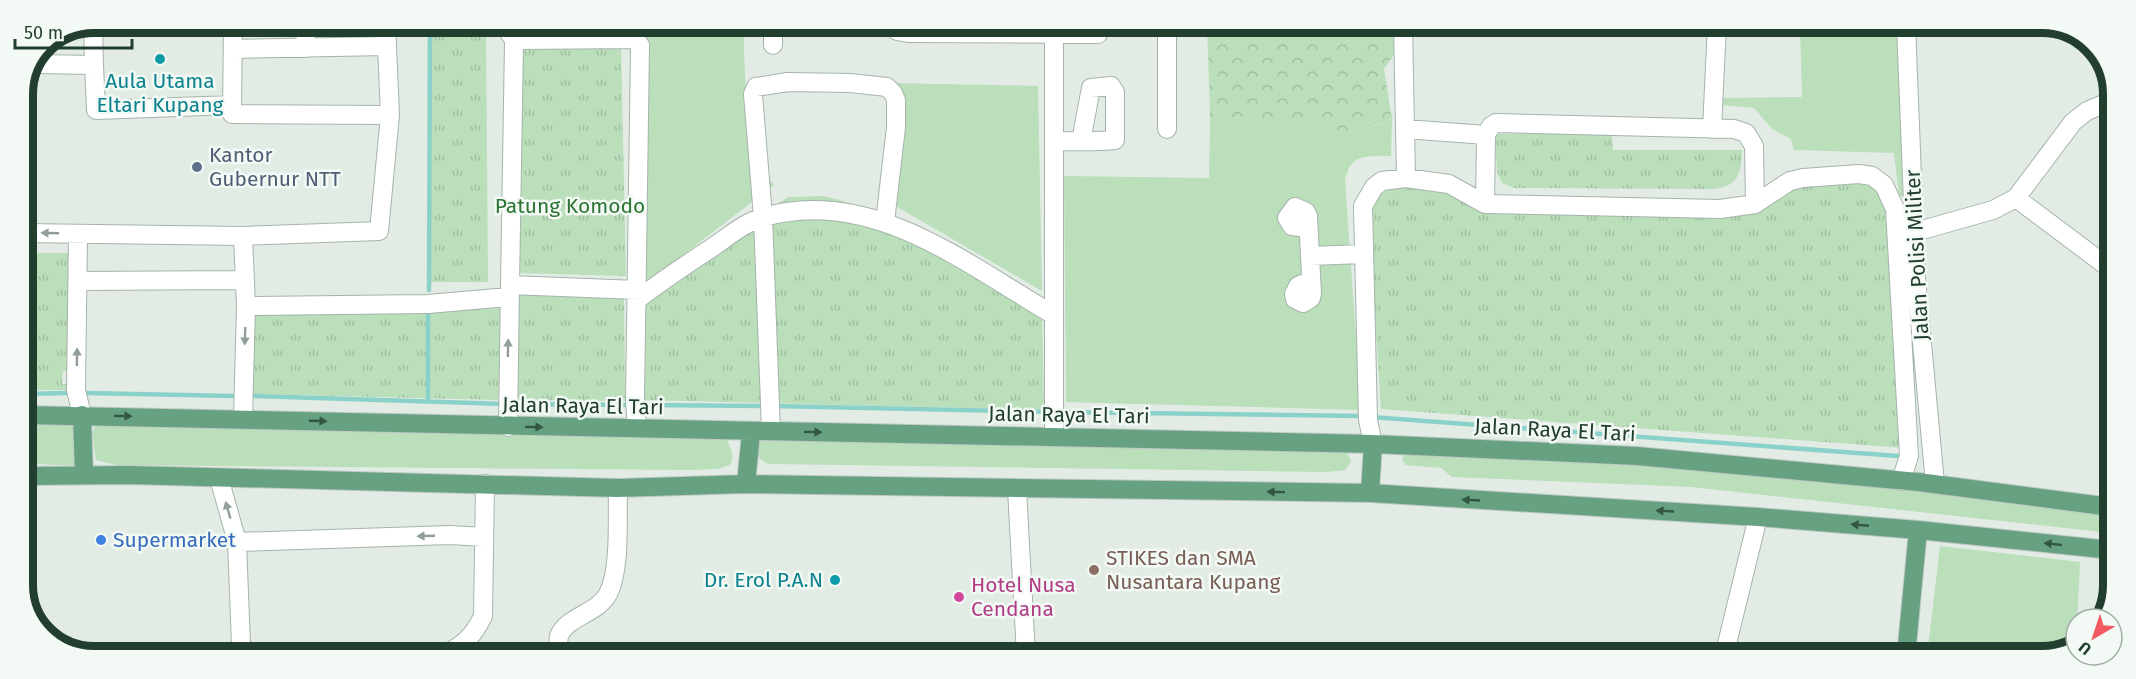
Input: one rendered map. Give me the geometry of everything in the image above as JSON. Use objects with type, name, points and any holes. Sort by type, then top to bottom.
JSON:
[{"type":"main road","name":"Jalan Raya El Tari","points":[[33,415],[243,418],[751,433],[771,422],[1373,444],[1637,456],[1935,484],[2103,506]]},
{"type":"main road","points":[[82,415],[84,475]]},
{"type":"main road","points":[[746,484],[751,433]]},
{"type":"main road","points":[[1370,494],[1373,444]]},
{"type":"main road","points":[[33,477],[84,475],[618,488],[746,484],[1370,494],[1758,517],[1918,530],[2103,549]]},
{"type":"main road","points":[[33,480],[48,476]]},
{"type":"main road","points":[[1907,646],[1918,530]]},
{"type":"street","points":[[93,33],[96,110],[232,105]]},
{"type":"street","points":[[233,33],[232,114],[390,115]]},
{"type":"street","points":[[305,33],[306,48]]},
{"type":"street","points":[[33,232],[243,236],[379,231],[390,115],[386,33]]},
{"type":"street","points":[[508,427],[515,41],[509,33]]},
{"type":"street","points":[[515,41],[610,33]]},
{"type":"street","points":[[635,33],[640,45],[635,400],[638,429]]},
{"type":"street","points":[[773,33],[773,45]]},
{"type":"street","points":[[1054,33],[1054,431]]},
{"type":"street","points":[[1089,33],[1098,34]]},
{"type":"street","points":[[1167,33],[1167,129]]},
{"type":"street","points":[[1404,33],[1406,178]]},
{"type":"street","points":[[1712,129],[1717,33]]},
{"type":"street","name":"Jalan Polisi Militer","points":[[1906,33],[1916,278],[1935,484]]},
{"type":"street","points":[[234,49],[387,46]]},
{"type":"street","points":[[41,64],[94,65]]},
{"type":"street","points":[[771,422],[754,90],[763,84],[788,82],[850,83],[887,87],[896,100],[896,127],[885,222]]},
{"type":"street","points":[[1915,232],[1993,210],[2016,198],[2073,122],[2087,111],[2103,104]]},
{"type":"street","points":[[1485,204],[1486,135],[1491,126],[1496,123],[1734,129],[1746,133],[1754,146],[1755,204]]},
{"type":"street","points":[[1405,129],[1486,135]]},
{"type":"street","points":[[1054,141],[1081,141]]},
{"type":"street","points":[[1373,444],[1368,420],[1363,206],[1368,195],[1382,181],[1406,178],[1449,184],[1485,204],[1710,209],[1755,204],[1790,181],[1814,176],[1872,176],[1888,191],[1895,210],[1909,456],[1901,481]]},
{"type":"street","points":[[2016,198],[2103,263]]},
{"type":"street","points":[[246,306],[428,304],[478,298],[509,291],[638,295],[740,228],[762,217],[815,210],[855,214],[885,222],[915,234],[1054,315]]},
{"type":"street","points":[[1308,216],[1312,293]]},
{"type":"street","points":[[78,234],[76,390],[82,415]]},
{"type":"street","points":[[243,236],[246,306],[243,418]]},
{"type":"street","points":[[1310,256],[1363,254]]},
{"type":"street","points":[[78,281],[244,280]]},
{"type":"street","points":[[219,478],[237,542],[242,646]]},
{"type":"street","points":[[461,646],[477,630],[483,616],[485,484]]},
{"type":"street","points":[[559,646],[560,635],[568,625],[598,607],[608,593],[613,576],[618,488]]},
{"type":"street","points":[[1017,489],[1026,646]]},
{"type":"street","points":[[1726,646],[1758,517]]},
{"type":"street","points":[[237,542],[450,535],[484,537]]},
{"type":"green space","points":[[428,33],[486,33],[488,282],[429,282]]},
{"type":"green space","points":[[642,33],[743,33],[748,149],[774,185],[644,285]]},
{"type":"green space","points":[[1207,33],[1393,33],[1398,49],[1384,69],[1392,119],[1346,135],[1331,134],[1312,124],[1294,122],[1277,126],[1244,118],[1210,117]]},
{"type":"green space","points":[[1800,33],[1896,33],[1906,196],[1899,196],[1894,153],[1794,150],[1791,139],[1772,129],[1754,108],[1722,105],[1722,98],[1802,97]]},
{"type":"green space","name":"Patung Komodo","points":[[513,44],[621,45],[626,276],[517,273]]},
{"type":"green space","points":[[889,83],[1038,86],[1042,291],[887,201]]},
{"type":"green space","points":[[1210,117],[1244,118],[1277,126],[1294,122],[1312,124],[1331,134],[1368,128],[1392,119],[1391,156],[1356,160],[1351,165],[1345,180],[1361,410],[1066,402],[1064,176],[1209,178]]},
{"type":"green space","points":[[1612,133],[1613,150],[1742,150],[1741,165],[1733,182],[1713,189],[1514,188],[1502,183],[1497,172],[1495,134]]},
{"type":"green space","points":[[1808,171],[1885,186],[1904,448],[1381,409],[1369,224],[1374,200],[1382,188],[1395,179],[1404,175],[1476,202],[1735,204]]},
{"type":"green space","points":[[823,196],[880,214],[908,227],[936,241],[1042,304],[1044,410],[645,400],[643,299],[788,197]]},
{"type":"green space","points":[[33,253],[73,253],[72,371],[63,371],[62,384],[72,385],[72,390],[33,390]]},
{"type":"green space","points":[[624,287],[625,401],[514,400],[516,288]]},
{"type":"green space","points":[[250,306],[428,311],[502,308],[498,400],[249,394]]},
{"type":"green space","points":[[33,423],[74,423],[74,466],[33,464]]},
{"type":"green space","points":[[97,423],[720,435],[727,439],[733,456],[730,465],[718,469],[689,470],[116,465],[96,460],[92,433]]},
{"type":"green space","points":[[762,437],[1346,451],[1351,461],[1346,470],[1326,472],[770,464],[762,461],[758,454],[757,443]]},
{"type":"green space","points":[[1405,453],[1652,460],[2103,508],[2103,532],[1691,487],[1452,477],[1441,468],[1405,465],[1402,459]]},
{"type":"green space","points":[[1940,546],[2080,562],[2078,607],[2064,607],[2064,642],[2042,646],[1928,646]]},
{"type":"waterway","points":[[429,290],[430,33]]},
{"type":"waterway","points":[[428,311],[428,401]]},
{"type":"waterway","points":[[33,394],[68,393]]},
{"type":"waterway","points":[[85,393],[234,396]]},
{"type":"waterway","points":[[253,396],[505,404]]},
{"type":"waterway","points":[[513,404],[631,405]]},
{"type":"waterway","points":[[639,405],[766,406]]},
{"type":"waterway","points":[[774,406],[1051,412]]},
{"type":"waterway","points":[[1059,412],[1363,416]]},
{"type":"waterway","points":[[1371,417],[1898,456]]},
{"type":"place","name":"Aula Utama Eltari Kupang","points":[[160,59]]},
{"type":"place","name":"Kantor Gubernur NTT","points":[[197,167]]},
{"type":"place","name":"Supermarket","points":[[101,540]]},
{"type":"place","name":"STIKES dan SMA Nusantara Kupang","points":[[1094,570]]},
{"type":"place","name":"Dr. Erol P.A.N","points":[[835,580]]},
{"type":"place","name":"Hotel Nusa Cendana","points":[[959,597]]}]
